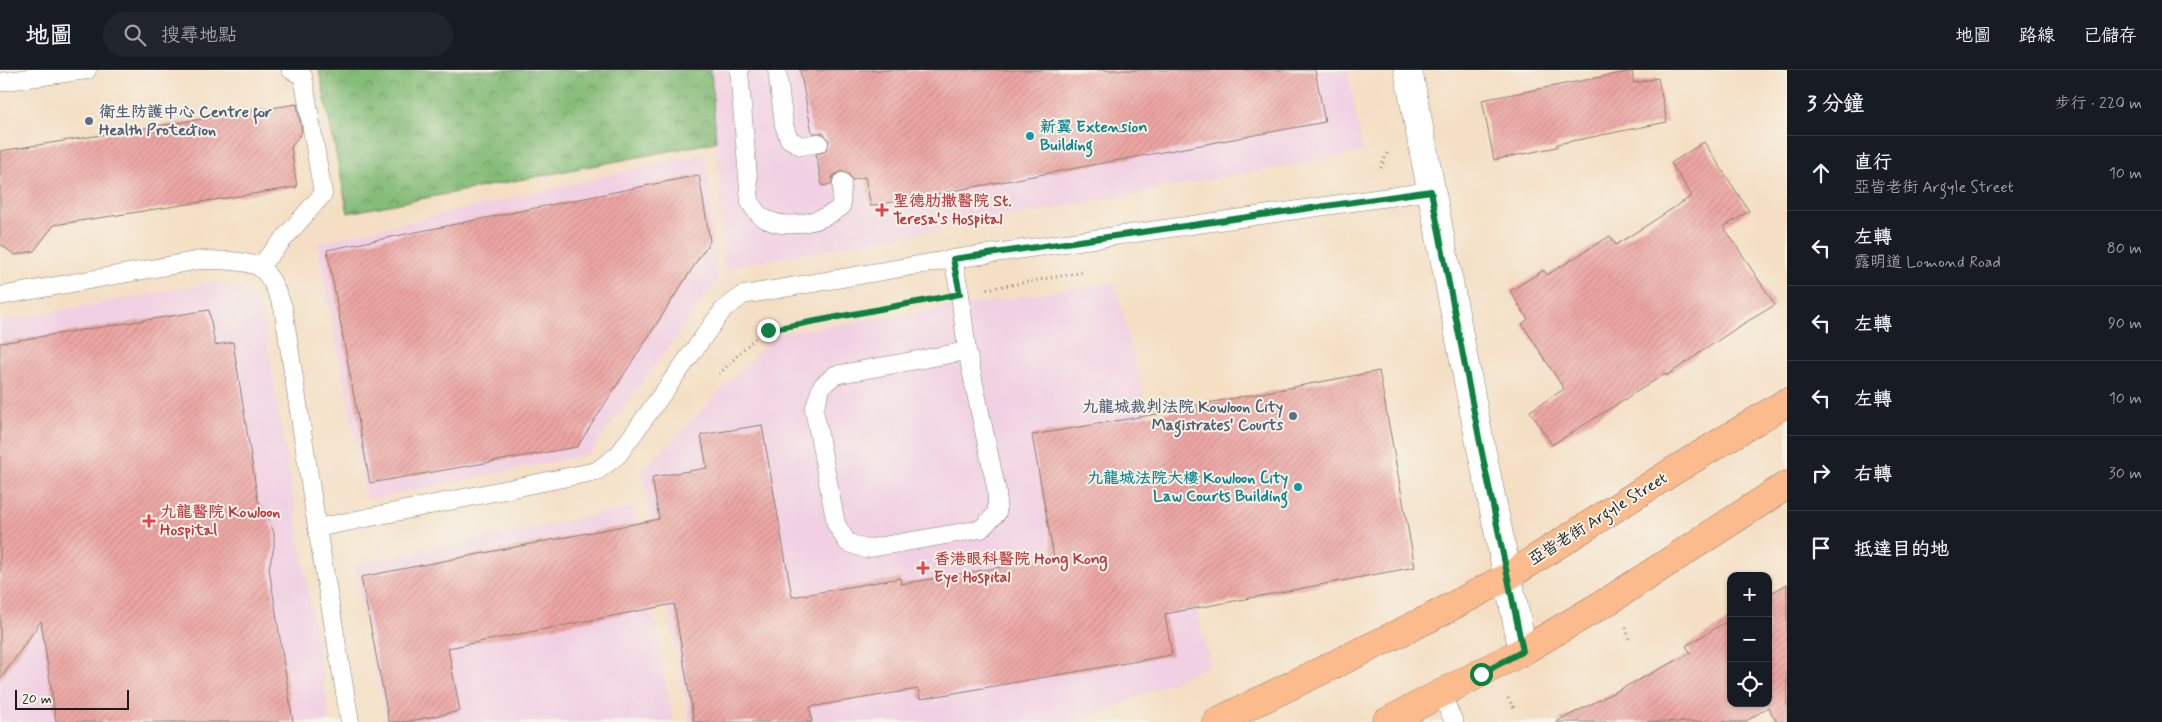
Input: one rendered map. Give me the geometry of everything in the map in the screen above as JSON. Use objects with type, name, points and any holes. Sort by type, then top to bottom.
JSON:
[{"type":"main road","name":"亞皆老街 Argyle Street","points":[[1216,722],[1428,619],[1507,577],[1675,470],[1787,402]]},
{"type":"main road","points":[[1386,722],[1523,651],[1637,583],[1787,485]]},
{"type":"street","points":[[1408,70],[1523,651]]},
{"type":"lane","points":[[0,82],[87,70]]},
{"type":"lane","points":[[259,267],[323,194],[303,76],[291,70]]},
{"type":"lane","points":[[739,70],[750,202],[761,217],[783,226],[830,216],[841,207],[842,182]]},
{"type":"lane","points":[[777,70],[784,125],[789,139],[800,146],[819,143]]},
{"type":"lane","points":[[317,528],[598,471],[618,455],[723,310],[743,295],[953,259],[1431,191]]},
{"type":"lane","points":[[953,259],[960,294],[967,351],[997,492],[997,513],[981,529],[865,549],[847,542],[836,524],[814,409],[822,386],[835,375],[967,351]]},
{"type":"lane","points":[[0,296],[200,260],[230,261],[259,267],[275,286],[283,307],[317,528],[350,722]]},
{"type":"lane","points":[[1441,694],[1454,722]]},
{"type":"path","points":[[1374,172],[1381,169],[1389,150]]},
{"type":"path","points":[[719,374],[757,336],[768,330],[1086,272]]},
{"type":"shaded area","name":"聖德肋撒醫院 St. Teresa's Hospital","points":[[711,70],[1348,70],[1363,152],[725,268]]},
{"type":"shaded area","points":[[705,153],[717,281],[589,454],[367,500],[317,243]]},
{"type":"shaded area","name":"九龍醫院 Kowloon Hospital","points":[[218,282],[246,292],[263,314],[330,722],[0,722],[0,321]]},
{"type":"shaded area","name":"香港眼科醫院 Hong Kong Eye Hospital","points":[[1115,282],[1210,665],[1081,722],[690,722],[642,472],[776,334]]},
{"type":"shaded area","points":[[634,507],[673,722],[387,722],[353,565]]},
{"type":"green space","points":[[319,70],[711,70],[716,142],[348,213]]},
{"type":"building","name":"新翼 Extension Building","points":[[800,70],[1315,70],[1325,122],[871,206],[865,177],[852,180],[848,173],[842,171],[833,176],[831,184],[822,186],[816,154],[826,151],[829,141],[823,133],[812,133]]},
{"type":"building","points":[[1632,71],[1634,83],[1658,78],[1667,122],[1557,144],[1557,147],[1494,160],[1482,100]]},
{"type":"building","points":[[297,104],[302,132],[291,147],[297,187],[54,225],[34,251],[15,255],[0,244],[0,151]]},
{"type":"building","points":[[1704,142],[1749,211],[1724,227],[1775,305],[1738,327],[1666,376],[1665,374],[1552,445],[1530,411],[1564,389],[1522,324],[1528,319],[1510,291],[1544,270],[1547,275],[1610,236],[1616,245],[1692,196],[1671,163]]},
{"type":"building","points":[[699,175],[710,241],[577,447],[370,483],[327,250]]},
{"type":"building","name":"九龍醫院 Kowloon Hospital","points":[[209,310],[215,345],[233,342],[258,501],[268,517],[274,533],[274,547],[269,568],[293,722],[56,722],[41,621],[0,680],[0,343]]},
{"type":"building","points":[[1379,371],[1415,567],[1165,614],[1172,655],[920,699],[918,689],[810,707],[812,722],[694,722],[674,604],[448,648],[460,711],[405,722],[389,722],[361,577],[659,519],[652,477],[707,468],[701,435],[762,425],[792,597],[900,578],[901,584],[1054,558],[1032,435],[1181,410],[1181,408]]},
{"type":"building","points":[[1787,584],[1787,722],[1777,722],[1768,707],[1772,707],[1772,593]]},
{"type":"building","points":[[1727,621],[1727,707],[1768,707],[1745,722],[1556,722],[1691,653],[1686,646]]},
{"type":"place","name":"衛生防護中心 Centre for Health Protection","points":[[89,121]]},
{"type":"place","name":"新翼 Extension Building","points":[[1030,136]]},
{"type":"place","name":"聖德肋撒醫院 St. Teresa's Hospital","points":[[882,210]]},
{"type":"place","name":"九龍城裁判法院 Kowloon City Magistrates' Courts","points":[[1293,416]]},
{"type":"place","name":"九龍城法院大樓 Kowloon City Law Courts Building","points":[[1298,487]]},
{"type":"place","name":"九龍醫院 Kowloon Hospital","points":[[149,521]]},
{"type":"place","name":"香港眼科醫院 Hong Kong Eye Hospital","points":[[923,568]]},
{"type":"route","points":[[768,330],[960,294],[953,259],[1431,191],[1523,651],[1481,674]]}]
